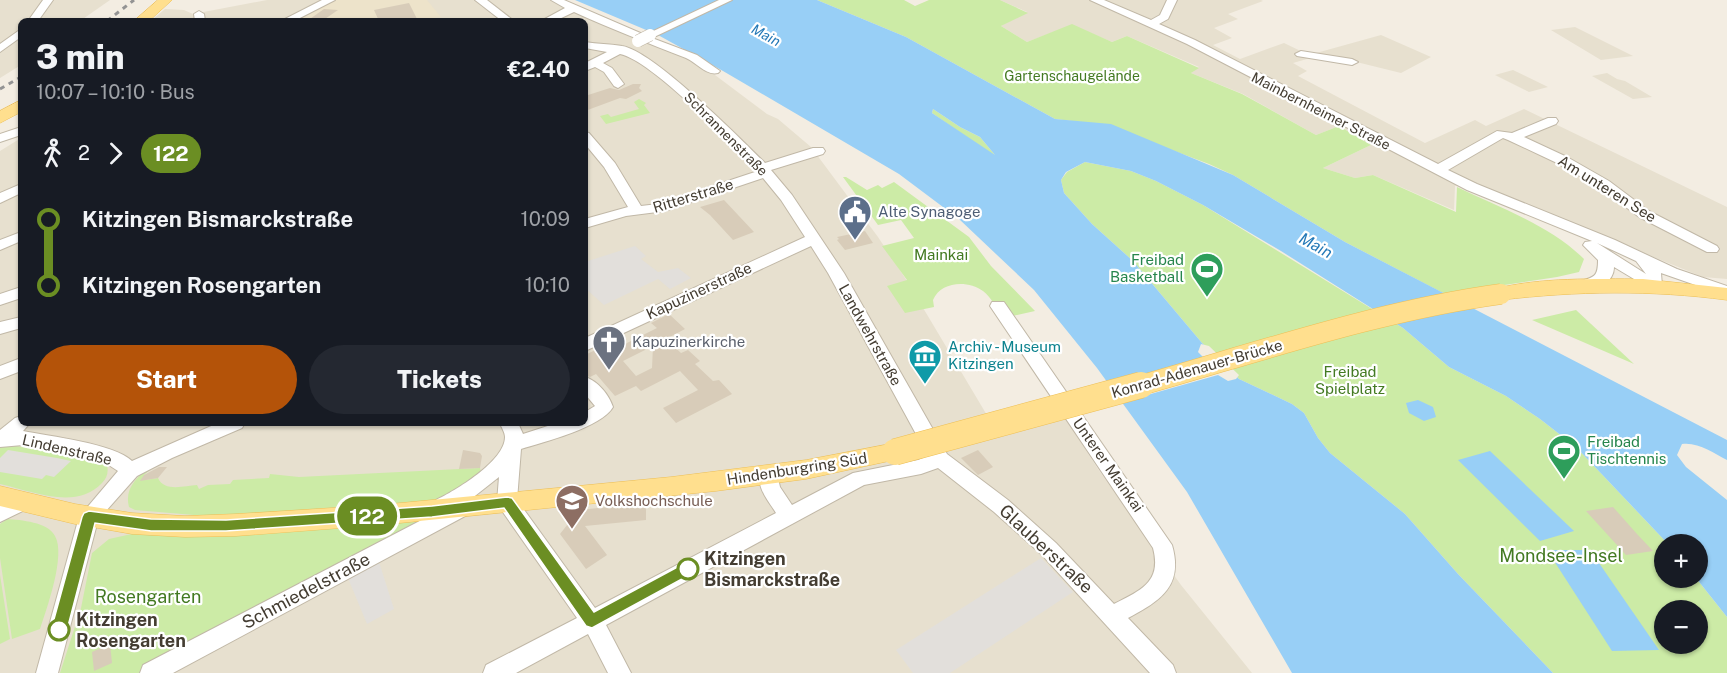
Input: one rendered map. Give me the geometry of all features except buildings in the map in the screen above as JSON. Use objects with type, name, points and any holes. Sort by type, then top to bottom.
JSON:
[{"type":"main road","points":[[145,18],[166,0]]},
{"type":"main road","points":[[0,118],[18,107]]},
{"type":"main road","name":"Mainbernheimer Straße","points":[[1502,294],[1586,285],[1654,286],[1727,292]]},
{"type":"main road","name":"Konrad-Adenauer-Brücke","points":[[895,452],[998,426],[1406,311],[1444,302],[1502,294]]},
{"type":"main road","name":"Hindenburgring Süd","points":[[12,498],[89,517],[151,525],[226,526],[432,511],[769,475],[895,452]]},
{"type":"street","points":[[35,18],[48,0]]},
{"type":"street","points":[[292,18],[330,0]]},
{"type":"street","points":[[480,0],[505,18]]},
{"type":"street","points":[[556,0],[641,40],[693,57],[714,71]]},
{"type":"street","points":[[590,65],[727,0]]},
{"type":"street","name":"Mainbernheimer Straße","points":[[1095,0],[1152,24],[1438,171],[1689,279],[1727,292]]},
{"type":"street","points":[[1152,24],[1164,17],[1172,0]]},
{"type":"street","points":[[552,18],[574,8]]},
{"type":"street","points":[[0,49],[18,34]]},
{"type":"street","name":"Schrannenstraße","points":[[588,45],[620,50],[642,59],[670,80],[733,138],[764,171],[787,198],[814,239]]},
{"type":"street","points":[[1301,54],[1352,62]]},
{"type":"street","points":[[590,65],[608,70],[618,84]]},
{"type":"street","points":[[1438,171],[1501,134],[1513,137],[1552,122]]},
{"type":"street","points":[[0,138],[18,133]]},
{"type":"street","name":"Am unteren See","points":[[1513,137],[1604,184],[1644,214],[1712,249]]},
{"type":"street","points":[[588,140],[610,166],[622,189],[638,211]]},
{"type":"street","points":[[764,171],[818,151]]},
{"type":"street","name":"Ritterstraße","points":[[588,223],[660,208],[764,171]]},
{"type":"street","points":[[0,199],[18,190]]},
{"type":"street","name":"Mainbernheimer Straße","points":[[1549,220],[1654,286],[1656,281],[1654,273],[1632,254]]},
{"type":"street","name":"Kapuzinerstraße","points":[[588,344],[814,239]]},
{"type":"street","name":"Landwehrstraße","points":[[814,239],[836,273],[922,432]]},
{"type":"street","name":"Mainbernheimer Straße","points":[[1586,285],[1600,281],[1607,267],[1606,259],[1592,246]]},
{"type":"street","points":[[0,300],[18,293]]},
{"type":"street","points":[[0,305],[18,304]]},
{"type":"street","name":"Unterer Mainkai","points":[[999,306],[1162,545],[1166,569],[1161,582],[1146,596],[1113,615]]},
{"type":"street","points":[[0,328],[18,323]]},
{"type":"street","points":[[0,373],[18,365]]},
{"type":"street","points":[[588,386],[602,400],[604,407],[599,413],[588,418]]},
{"type":"street","points":[[0,440],[18,425]]},
{"type":"street","points":[[47,673],[89,517],[130,471],[165,453],[229,426]]},
{"type":"street","points":[[509,426],[512,447],[507,502],[592,621],[621,673]]},
{"type":"street","points":[[432,511],[466,495],[499,465],[512,447],[568,426]]},
{"type":"street","name":"Glauberstraße","points":[[922,432],[940,459],[1001,506],[1049,549],[1165,673]]},
{"type":"street","name":"Lindenstraße","points":[[0,440],[23,438],[108,456],[121,462],[130,471]]},
{"type":"street","points":[[494,673],[788,514],[860,478],[921,467],[940,459]]},
{"type":"street","points":[[769,475],[770,488],[788,514]]},
{"type":"street","points":[[0,514],[12,498]]},
{"type":"street","name":"Schmiedelstraße","points":[[151,673],[461,508]]},
{"type":"shaded area","points":[[0,0],[110,0],[84,18],[18,18],[18,67],[0,78]]},
{"type":"shaded area","points":[[267,0],[551,0],[633,38],[699,63],[767,114],[778,119],[811,147],[878,237],[907,281],[1000,437],[1065,418],[1098,469],[1181,585],[1252,673],[0,673],[0,151],[18,140],[18,426],[588,426],[588,18],[154,18],[165,9],[184,10],[193,14]]},
{"type":"shaded area","points":[[336,0],[427,0],[441,17],[434,18],[297,18]]},
{"type":"shaded area","points":[[1000,0],[1261,0],[1263,1],[1228,14],[1238,19],[1214,28],[1232,38],[1213,45],[1240,59],[1284,43],[1309,55],[1381,35],[1431,57],[1401,73],[1324,54],[1293,63],[1307,71],[1298,76],[1425,143],[1475,120],[1486,126],[1524,109],[1727,207],[1727,279],[1703,277],[1465,181],[1455,186],[1454,210],[1373,175],[1355,178],[1323,168],[1371,145],[1339,126],[1316,135],[1243,94],[1191,73],[1199,67],[1127,36],[1112,42],[1072,25],[1027,42],[1001,26],[1027,12]]},
{"type":"shaded area","points":[[1575,27],[1633,56],[1601,60],[1551,30]]},
{"type":"shaded area","points":[[1513,70],[1548,87],[1529,92],[1495,75]]},
{"type":"shaded area","points":[[1607,73],[1652,97],[1633,99],[1592,76]]},
{"type":"shaded area","points":[[635,246],[646,256],[641,259],[658,272],[678,268],[691,278],[670,289],[658,279],[604,305],[588,291],[588,261]]},
{"type":"shaded area","points":[[8,450],[71,461],[54,477],[46,475],[42,479],[0,472],[0,458]]},
{"type":"shaded area","points":[[1041,558],[1073,592],[950,673],[913,673],[896,650]]},
{"type":"shaded area","points":[[379,562],[394,609],[367,624],[348,578]]},
{"type":"green space","name":"Gartenschaugelände","points":[[817,0],[904,0],[915,6],[929,0],[1000,0],[1028,13],[1001,26],[1027,42],[1072,24],[1112,42],[1127,36],[1199,68],[1191,73],[1242,94],[1316,135],[1339,126],[1371,145],[1323,168],[1355,178],[1373,175],[1456,212],[1457,187],[1556,236],[1584,259],[1579,272],[1445,294],[1345,242],[1233,175],[1161,146],[1081,122],[1055,119],[906,37]]},
{"type":"green space","points":[[639,99],[646,103],[644,105],[650,113],[606,124],[600,116],[608,114],[611,117],[639,109],[634,102]]},
{"type":"green space","points":[[933,109],[980,137],[995,155],[932,113]]},
{"type":"green space","name":"Mondsee-Insel","points":[[1085,162],[1131,171],[1156,181],[1203,205],[1403,328],[1449,367],[1506,396],[1540,419],[1576,447],[1659,534],[1654,534],[1654,588],[1704,588],[1727,617],[1727,673],[1553,673],[1458,574],[1405,514],[1330,453],[1318,438],[1304,413],[1292,404],[1239,379],[1202,343],[1133,261],[1092,224],[1064,193],[1061,180],[1067,172]]},
{"type":"green space","name":"Mainkai","points":[[843,177],[867,190],[878,185],[882,188],[894,182],[969,237],[991,266],[1035,311],[1003,318],[983,291],[970,285],[955,284],[942,289],[937,294],[933,300],[934,307],[905,313],[887,286],[907,280],[882,246],[914,238],[901,220],[878,225]]},
{"type":"green space","points":[[1576,310],[1634,364],[1532,320]]},
{"type":"green space","points":[[10,445],[102,460],[107,465],[107,476],[91,491],[80,496],[67,497],[53,497],[0,484],[0,447]]},
{"type":"green space","points":[[151,467],[144,475],[145,480],[158,478],[170,487],[197,485],[199,489],[208,485],[230,484],[233,480],[269,478],[270,474],[299,477],[480,468],[482,477],[440,499],[233,515],[194,515],[135,510],[129,507],[130,489]]},
{"type":"green space","points":[[7,519],[34,523],[47,528],[52,531],[58,545],[54,582],[40,629],[12,639],[0,558],[0,524]]},
{"type":"green space","name":"Rosengarten","points":[[418,521],[142,673],[60,673],[81,608],[92,553],[109,539],[136,533]]},
{"type":"green space","points":[[0,575],[10,639],[0,644]]},
{"type":"water","name":"Main","points":[[575,0],[817,0],[906,37],[1055,119],[1111,124],[1233,175],[1345,242],[1727,440],[1727,460],[1706,449],[1688,444],[1682,444],[1677,455],[1686,467],[1727,500],[1727,617],[1704,588],[1708,588],[1708,534],[1659,534],[1576,447],[1506,396],[1449,367],[1403,328],[1203,205],[1131,171],[1085,162],[1066,172],[1061,180],[1064,193],[1092,224],[1133,261],[1202,343],[1239,379],[1292,404],[1304,413],[1318,438],[1330,453],[1405,514],[1458,574],[1553,673],[1292,673],[1187,492],[1097,368],[1034,290],[959,219],[899,174],[658,35]],"holes":[[[933,109],[980,137],[995,155],[932,113]]]},
{"type":"water","points":[[1418,400],[1433,407],[1436,417],[1424,421],[1409,413],[1406,403]]},
{"type":"water","points":[[1490,451],[1574,531],[1540,541],[1458,460]]},
{"type":"water","points":[[1547,550],[1590,550],[1654,643],[1654,650],[1612,651]]},
{"type":"pier","points":[[1201,344],[1209,346],[1239,375],[1236,379],[1228,381],[1218,375],[1119,403],[1203,357],[1198,352]]},
{"type":"railway","points":[[111,18],[134,0]]},
{"type":"railway","points":[[0,89],[18,79]]},
{"type":"bus line","name":"122","points":[[59,630],[89,517],[151,525],[226,526],[432,511],[507,502],[592,621],[688,569]]},
{"type":"place","name":"Alte Synagoge","points":[[855,241]]},
{"type":"place","name":"Freibad Basketball","points":[[1207,298]]},
{"type":"place","name":"Kapuzinerkirche","points":[[609,371]]},
{"type":"place","name":"Archiv - Museum Kitzingen","points":[[925,385]]},
{"type":"place","name":"Freibad Tischtennis","points":[[1564,480]]},
{"type":"place","name":"Volkshochschule","points":[[572,530]]},
{"type":"place","name":"Kitzingen Bismarckstraße","points":[[688,569]]},
{"type":"place","name":"Kitzingen Rosengarten","points":[[59,630]]},
{"type":"park label","name":"Freibad Spielplatz","points":[[1350,380]]}]
